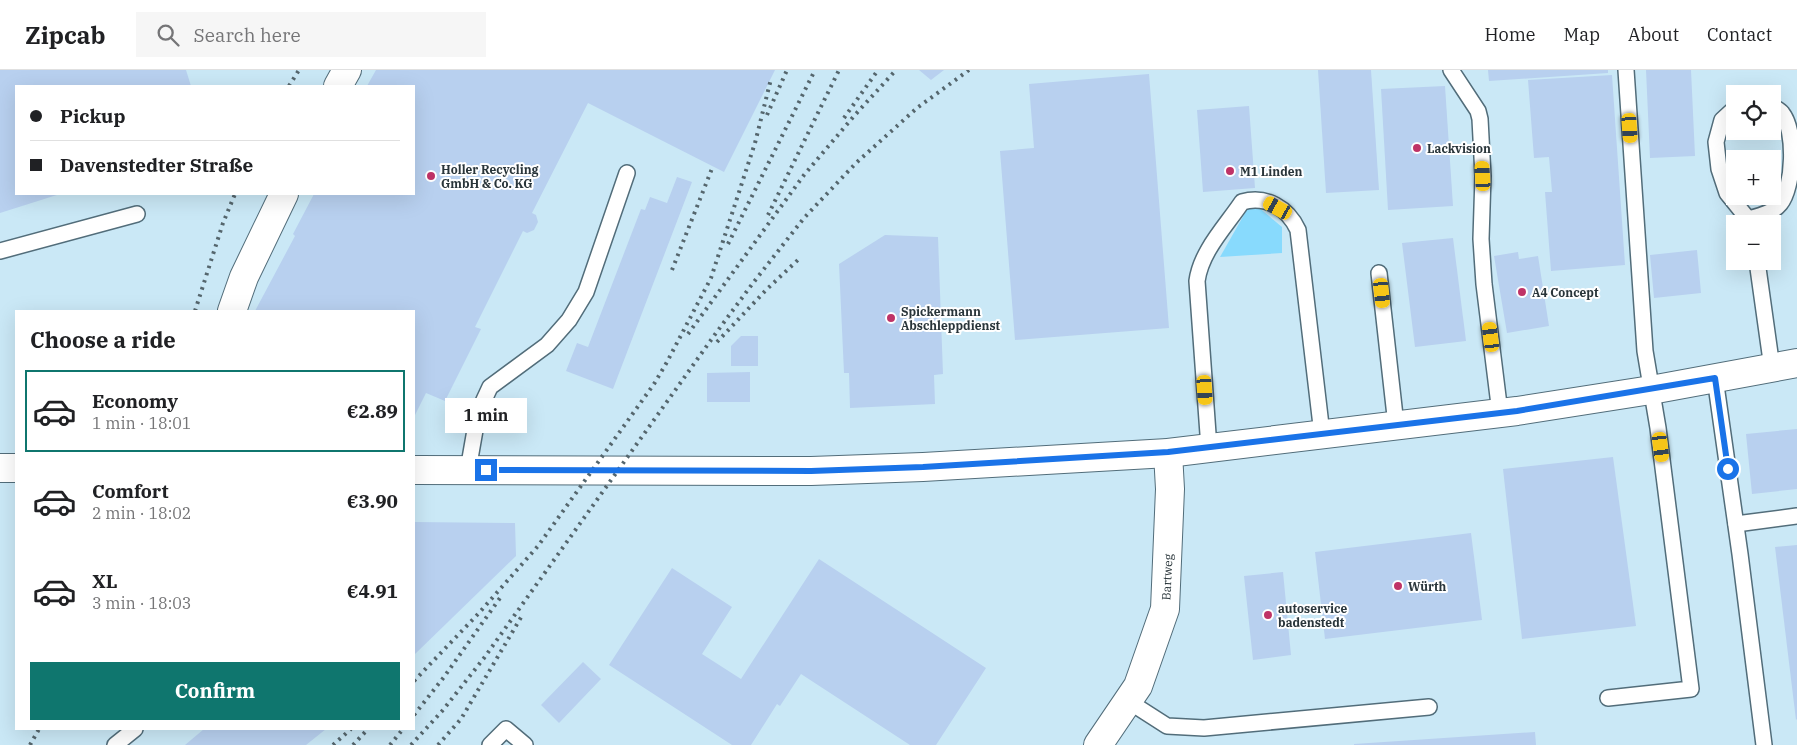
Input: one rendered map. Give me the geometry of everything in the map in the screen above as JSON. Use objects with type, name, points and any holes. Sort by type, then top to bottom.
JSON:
[{"type":"street","points":[[339,85],[347,70]]},
{"type":"street","points":[[232,310],[244,277],[284,195]]},
{"type":"street","points":[[415,470],[811,471],[923,467],[1168,452],[1500,413],[1651,390],[1784,365]]},
{"type":"street","name":"Bartweg","points":[[1098,745],[1138,686],[1165,608],[1170,490],[1168,452]]},
{"type":"street","points":[[0,468],[15,468]]},
{"type":"lane","points":[[1450,70],[1478,111],[1480,119],[1483,176],[1481,239],[1484,284],[1500,413]]},
{"type":"lane","points":[[1608,698],[1690,689],[1658,428],[1645,351],[1626,70]]},
{"type":"lane","points":[[1764,215],[1780,205],[1788,189],[1792,169],[1790,143],[1781,112]]},
{"type":"lane","points":[[1726,116],[1722,120],[1716,142],[1718,169],[1727,193],[1744,215]]},
{"type":"lane","points":[[468,470],[478,413],[490,387],[547,345],[570,320],[586,292],[627,173]]},
{"type":"lane","points":[[1209,448],[1198,281],[1199,268],[1204,257],[1242,202],[1249,200],[1268,202],[1287,212],[1298,230],[1322,434]]},
{"type":"lane","points":[[0,251],[137,214]]},
{"type":"lane","points":[[1759,270],[1784,365]]},
{"type":"lane","points":[[1379,274],[1396,426]]},
{"type":"lane","points":[[1715,378],[1764,745]]},
{"type":"lane","points":[[1736,524],[1797,516]]},
{"type":"lane","points":[[1128,700],[1167,726],[1204,728],[1429,707]]},
{"type":"lane","points":[[490,745],[506,729],[525,745]]},
{"type":"lane","points":[[115,745],[134,730]]},
{"type":"shaded area","points":[[1249,206],[1257,206],[1282,227],[1282,253],[1220,257]]},
{"type":"building","points":[[0,70],[186,70],[191,85],[15,85],[15,195],[57,195],[0,213]]},
{"type":"building","points":[[376,70],[775,70],[724,172],[588,103],[532,213],[536,215],[538,222],[534,230],[527,233],[523,231],[475,327],[481,329],[445,401],[426,393],[415,415],[415,310],[256,310],[295,236],[293,234],[313,195],[415,195],[415,85],[368,85]]},
{"type":"building","points":[[919,70],[944,70],[931,80]]},
{"type":"building","points":[[1318,70],[1371,70],[1379,190],[1326,193]]},
{"type":"building","points":[[1488,70],[1608,70],[1608,73],[1489,81]]},
{"type":"building","points":[[1646,70],[1691,70],[1695,156],[1650,158]]},
{"type":"building","points":[[1149,74],[1169,328],[1015,340],[1000,151],[1034,148],[1029,84]]},
{"type":"building","points":[[1612,75],[1625,265],[1551,271],[1545,192],[1552,192],[1549,157],[1534,158],[1528,80]]},
{"type":"building","name":"Lackvision","points":[[1445,86],[1453,206],[1388,210],[1381,89]]},
{"type":"building","points":[[1249,106],[1255,188],[1203,192],[1197,110]]},
{"type":"building","points":[[677,177],[692,182],[613,389],[566,371],[577,343],[588,347],[641,209],[645,210],[650,197],[667,203]]},
{"type":"building","name":"Spickermann Abschleppdienst","points":[[885,235],[938,237],[943,374],[934,375],[935,404],[850,408],[849,373],[844,373],[839,264]]},
{"type":"building","points":[[1453,238],[1466,341],[1415,347],[1402,243]]},
{"type":"building","points":[[1697,250],[1701,293],[1654,298],[1650,255]]},
{"type":"building","name":"A4 Concept","points":[[1518,252],[1519,259],[1538,256],[1549,326],[1507,333],[1494,256]]},
{"type":"building","points":[[741,336],[758,336],[758,366],[731,366],[731,346]]},
{"type":"building","points":[[750,372],[750,402],[707,402],[707,373]]},
{"type":"building","points":[[1797,429],[1797,489],[1752,494],[1746,434]]},
{"type":"building","points":[[1613,457],[1636,626],[1522,639],[1503,469]]},
{"type":"building","points":[[415,522],[515,523],[516,556],[415,654]]},
{"type":"building","points":[[1471,533],[1482,620],[1325,639],[1315,552]]},
{"type":"building","points":[[1797,545],[1797,719],[1796,720],[1775,547]]},
{"type":"building","points":[[819,559],[986,668],[936,745],[910,745],[801,674],[780,706],[777,704],[751,745],[732,745],[609,665],[672,568],[732,607],[702,654],[741,679]]},
{"type":"building","name":"autoservice badenstedt","points":[[1283,572],[1291,655],[1253,660],[1244,576]]},
{"type":"building","points":[[583,662],[601,679],[559,723],[541,705]]},
{"type":"building","points":[[203,730],[325,730],[306,745],[185,745]]},
{"type":"building","points":[[1535,732],[1536,745],[1354,745],[1354,744]]},
{"type":"railway","points":[[290,85],[299,70]]},
{"type":"railway","points":[[767,115],[787,70]]},
{"type":"railway","points":[[728,244],[815,70]]},
{"type":"railway","points":[[768,215],[839,70]]},
{"type":"railway","points":[[844,118],[878,70]]},
{"type":"railway","points":[[688,334],[804,175],[896,70]]},
{"type":"railway","points":[[411,745],[443,710],[484,658],[716,333],[804,218],[856,163],[917,108],[969,70]]},
{"type":"railway","points":[[415,680],[479,613],[538,546],[654,384],[711,278],[755,143],[771,79]]},
{"type":"railway","points":[[672,270],[713,166]]},
{"type":"railway","points":[[195,310],[223,223],[235,195]]},
{"type":"railway","points":[[717,342],[766,290],[800,258]]},
{"type":"railway","points":[[415,714],[444,677],[500,598]]},
{"type":"railway","points":[[438,745],[461,719],[523,614]]},
{"type":"railway","points":[[30,745],[38,730]]},
{"type":"railway","points":[[333,745],[350,730]]},
{"type":"railway","points":[[353,745],[367,730]]},
{"type":"railway","points":[[390,745],[402,730]]},
{"type":"place","name":"Lackvision","points":[[1417,148]]},
{"type":"place","name":"M1 Linden","points":[[1230,171]]},
{"type":"place","name":"Holler Recycling GmbH & Co. KG","points":[[431,176]]},
{"type":"place","name":"A4 Concept","points":[[1522,292]]},
{"type":"place","name":"Spickermann Abschleppdienst","points":[[891,318]]},
{"type":"place","name":"Würth","points":[[1398,586]]},
{"type":"place","name":"autoservice badenstedt","points":[[1268,615]]},
{"type":"route","points":[[486,470],[811,471],[923,467],[1168,452],[1517,411],[1715,378],[1728,469]]}]
